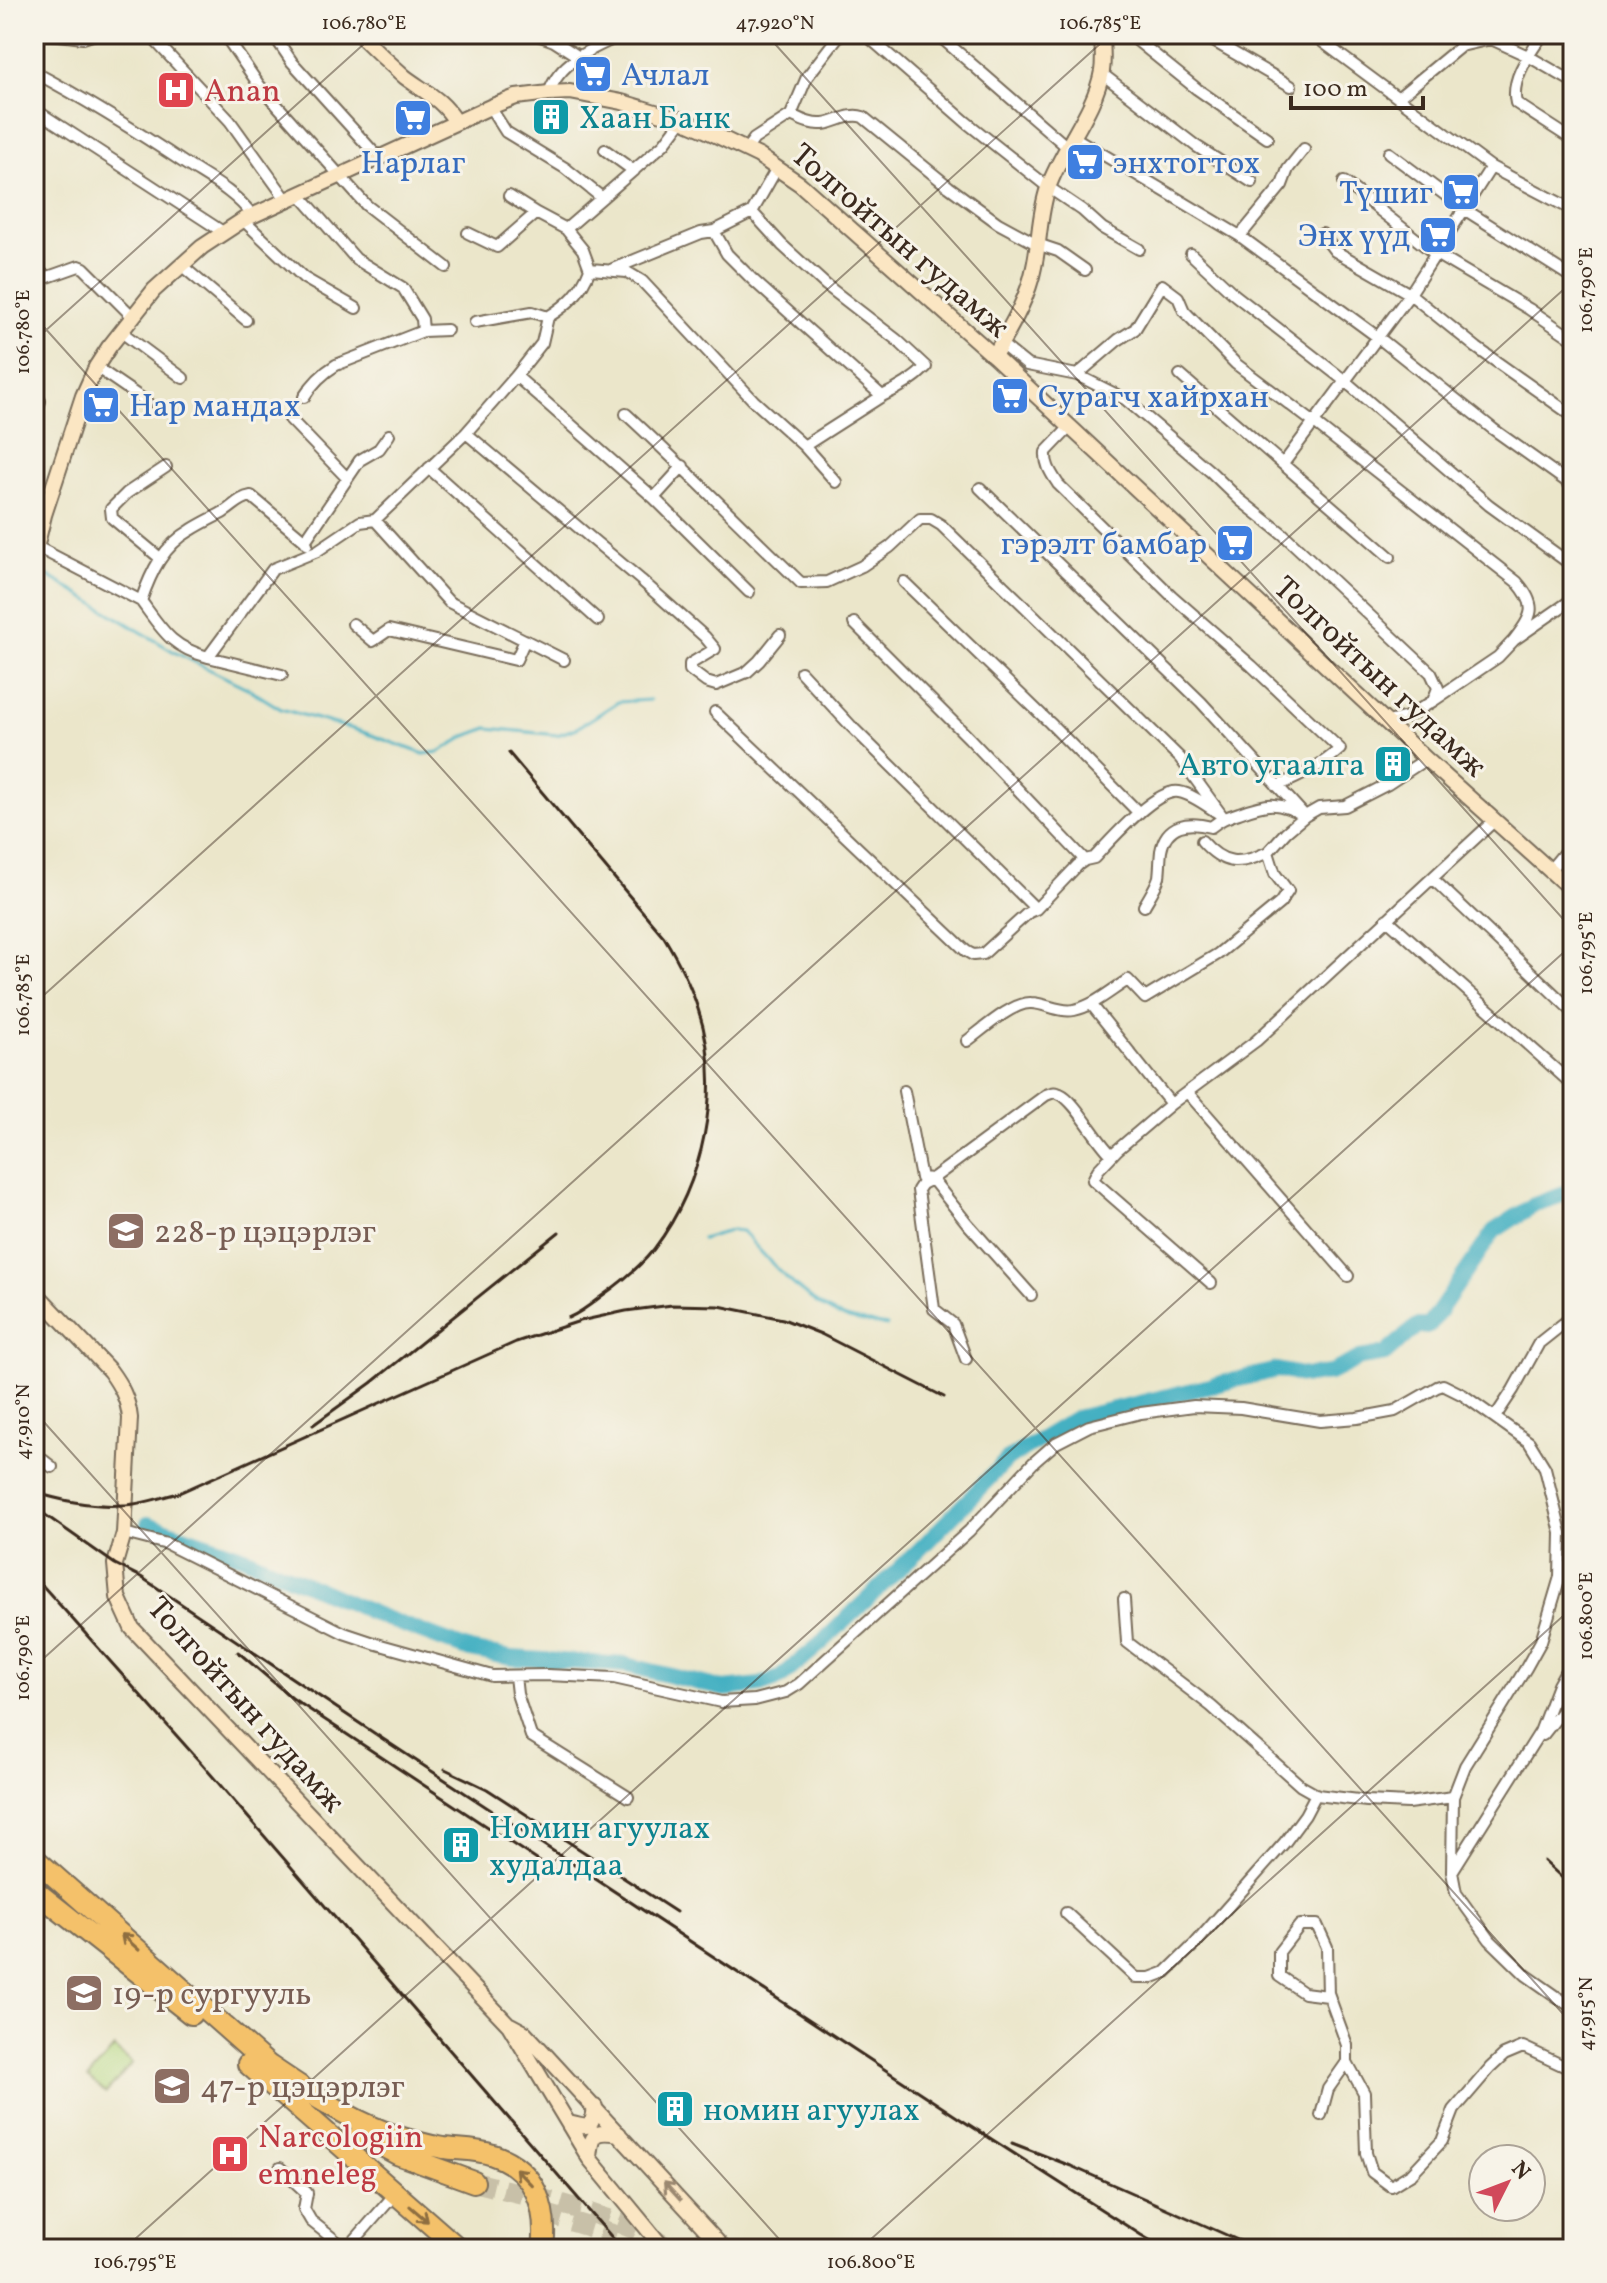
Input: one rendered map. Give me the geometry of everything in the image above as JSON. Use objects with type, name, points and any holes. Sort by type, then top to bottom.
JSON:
[{"type":"highway","points":[[34,1858],[268,2065],[319,2099],[390,2134],[429,2145],[484,2152],[506,2161],[525,2176],[540,2201],[545,2223],[543,2249]]},
{"type":"highway","points":[[34,1890],[221,2039],[459,2249]]},
{"type":"highway","points":[[318,2126],[331,2128],[406,2170],[472,2187],[397,2154],[337,2121],[323,2108],[319,2099]]},
{"type":"main road","points":[[359,34],[390,64],[440,100],[456,122]]},
{"type":"main road","points":[[998,350],[1029,285],[1048,187],[1069,141],[1089,109],[1101,73],[1102,34]]},
{"type":"main road","name":"Толгойтын гудамж","points":[[35,552],[39,513],[96,367],[132,316],[181,265],[248,217],[490,107],[516,97],[549,93],[594,96],[682,120],[777,168],[821,201],[998,350],[1069,428],[1573,891]]},
{"type":"main road","name":"Толгойтын гудамж","points":[[34,1291],[110,1371],[128,1401],[130,1418],[124,1533],[115,1564],[118,1597],[132,1628],[509,2025],[589,2158],[664,2249]]},
{"type":"main road","name":"Толгойтын гудамж","points":[[509,2025],[533,2041],[724,2249]]},
{"type":"main road","points":[[568,2123],[583,2127],[589,2125],[593,2121],[595,2107]]},
{"type":"main road","points":[[589,2158],[594,2136],[603,2132],[619,2134]]},
{"type":"street","points":[[51,34],[83,38],[95,34]]},
{"type":"street","points":[[149,34],[230,121],[293,196],[356,259],[403,288],[422,319],[423,331]]},
{"type":"street","points":[[224,34],[259,85],[366,205],[446,267]]},
{"type":"street","points":[[273,34],[292,62],[378,157]]},
{"type":"street","points":[[535,34],[554,41],[579,57]]},
{"type":"street","points":[[592,34],[600,45]]},
{"type":"street","points":[[549,93],[557,75],[579,57],[624,34]]},
{"type":"street","points":[[746,150],[754,139],[791,115],[807,77],[840,34]]},
{"type":"street","points":[[865,34],[966,122],[1048,187],[1102,228],[1139,249]]},
{"type":"street","points":[[937,34],[1069,141],[1240,236],[1379,338],[1493,429],[1573,486]]},
{"type":"street","points":[[1129,34],[1197,89],[1267,138]]},
{"type":"street","points":[[1201,34],[1291,86]]},
{"type":"street","points":[[1312,34],[1491,167],[1573,210]]},
{"type":"street","points":[[1543,34],[1528,56],[1515,87],[1516,103],[1573,140]]},
{"type":"street","points":[[1399,97],[1461,46],[1491,39],[1573,82]]},
{"type":"street","points":[[34,72],[91,102],[242,201],[248,217],[304,278],[356,308]]},
{"type":"street","points":[[1101,73],[1196,146],[1252,182]]},
{"type":"street","points":[[490,107],[506,132],[565,168],[601,197]]},
{"type":"street","points":[[34,109],[223,232]]},
{"type":"street","points":[[791,115],[822,125],[856,114],[863,117],[998,223],[1037,244],[1058,251],[1085,270]]},
{"type":"street","points":[[566,229],[664,144],[682,120]]},
{"type":"street","points":[[1240,236],[1282,185],[1288,169],[1304,149]]},
{"type":"street","points":[[605,150],[634,171]]},
{"type":"street","points":[[1389,153],[1464,209],[1573,278]]},
{"type":"street","points":[[1283,464],[1410,294],[1491,167]]},
{"type":"street","points":[[609,271],[701,233],[714,231],[752,212],[777,168]]},
{"type":"street","points":[[1344,182],[1434,253],[1573,339]]},
{"type":"street","points":[[208,657],[273,569],[312,553],[360,522],[375,520],[466,433],[542,343],[548,317],[568,304],[583,286],[590,269],[583,250],[566,229],[509,196]]},
{"type":"street","points":[[752,212],[782,245],[826,285],[897,340],[926,367],[895,390],[804,446]]},
{"type":"street","points":[[468,233],[497,247],[536,213]]},
{"type":"street","points":[[714,231],[722,247],[744,271],[882,396]]},
{"type":"street","points":[[1322,234],[1335,251],[1410,294],[1477,348],[1573,416]]},
{"type":"street","points":[[1191,254],[1235,295],[1345,381],[1489,505],[1573,566]]},
{"type":"street","points":[[181,265],[246,320]]},
{"type":"street","points":[[34,270],[48,277],[79,266],[84,268],[132,316]]},
{"type":"street","points":[[590,269],[627,272],[642,281],[754,401],[804,446],[836,482]]},
{"type":"street","points":[[1077,375],[1135,329],[1162,285],[1178,297],[1184,311],[1236,364],[1526,592],[1532,604],[1530,619],[1498,657],[1407,717],[1388,722]]},
{"type":"street","points":[[475,322],[532,312],[548,317]]},
{"type":"street","points":[[304,397],[325,372],[336,365],[423,331],[447,330]]},
{"type":"street","points":[[120,331],[183,378]]},
{"type":"street","points":[[998,350],[1027,365],[1077,375],[1125,399],[1283,534],[1431,673],[1438,688],[1433,701]]},
{"type":"street","points":[[96,367],[147,402]]},
{"type":"street","points":[[1180,375],[1390,557]]},
{"type":"street","points":[[516,376],[654,498],[749,592]]},
{"type":"street","points":[[34,393],[40,401],[34,422]]},
{"type":"street","points":[[626,414],[801,583],[827,582],[862,566],[890,547],[920,519],[931,519],[941,525],[1180,758],[1223,817]]},
{"type":"street","points":[[290,419],[347,478]]},
{"type":"street","points":[[1069,428],[1046,452],[1046,461],[1058,484],[1172,596],[1340,749],[1305,775],[1277,786]]},
{"type":"street","points":[[466,433],[705,637],[715,649],[690,664],[690,670],[706,682],[716,685],[747,672],[780,635]]},
{"type":"street","points":[[305,541],[360,460],[379,449],[389,435]]},
{"type":"street","points":[[654,498],[683,466]]},
{"type":"street","points":[[160,558],[112,518],[111,509],[115,502],[166,467]]},
{"type":"street","points":[[429,468],[598,620]]},
{"type":"street","points":[[980,488],[1201,702],[1305,816]]},
{"type":"street","points":[[141,601],[149,576],[160,558],[187,532],[227,510],[243,497],[251,496],[305,541],[312,553]]},
{"type":"street","points":[[375,520],[449,602],[564,660]]},
{"type":"street","points":[[35,552],[141,601],[175,643],[189,652],[282,675]]},
{"type":"street","points":[[904,582],[1139,813]]},
{"type":"street","points":[[1514,640],[1573,599]]},
{"type":"street","points":[[854,623],[1085,860]]},
{"type":"street","points":[[353,624],[373,641],[389,630],[516,660],[525,640]]},
{"type":"street","points":[[801,672],[851,726],[1036,909]]},
{"type":"street","points":[[715,712],[973,955],[983,954],[1036,909],[1085,860],[1094,858],[1139,813],[1167,793],[1178,791],[1223,817]]},
{"type":"street","points":[[1202,841],[1215,855],[1241,863],[1268,852],[1286,832],[1319,808],[1345,806],[1388,784],[1426,759]]},
{"type":"street","points":[[1144,906],[1158,881],[1162,847],[1170,833],[1182,824],[1211,827],[1223,817],[1272,804],[1285,805],[1305,816]]},
{"type":"street","points":[[1211,1283],[1093,1180],[1098,1170],[1171,1104],[1256,1041],[1495,820]]},
{"type":"street","points":[[1550,870],[1573,842]]},
{"type":"street","points":[[967,1041],[1001,1015],[1028,1002],[1066,1011],[1091,1004],[1128,980],[1145,998],[1218,954],[1280,903],[1288,891],[1275,874],[1268,852]]},
{"type":"street","points":[[1433,879],[1573,1012]]},
{"type":"street","points":[[1387,919],[1573,1085]]},
{"type":"street","points":[[1091,1004],[1171,1104]]},
{"type":"street","points":[[904,1091],[921,1178],[932,1179],[1031,1295]]},
{"type":"street","points":[[966,1359],[953,1324],[934,1309],[918,1190],[922,1184],[1054,1092],[1070,1103],[1112,1155]]},
{"type":"street","points":[[1187,1092],[1348,1276]]},
{"type":"street","points":[[1495,1417],[1539,1343],[1573,1316]]},
{"type":"street","points":[[124,1533],[167,1544],[355,1637],[492,1676],[614,1678],[721,1702],[755,1700],[786,1692],[799,1684],[969,1531],[1033,1463],[1056,1443],[1089,1426],[1121,1417],[1194,1406],[1320,1421],[1357,1418],[1395,1411],[1443,1385],[1463,1395],[1529,1442],[1545,1468],[1561,1533],[1560,1577],[1541,1641],[1465,1766],[1453,1797],[1452,1872],[1456,1893],[1490,1940],[1526,1975],[1573,2008]]},
{"type":"street","points":[[34,1453],[52,1467]]},
{"type":"street","points":[[1124,1599],[1127,1642],[1211,1706],[1301,1786],[1316,1794],[1408,1803],[1453,1797]]},
{"type":"street","points":[[1452,1872],[1531,1749],[1573,1658]]},
{"type":"street","points":[[515,1676],[517,1694],[531,1736],[628,1797]]},
{"type":"street","points":[[1531,1749],[1573,1697]]},
{"type":"street","points":[[1066,1913],[1136,1978],[1150,1978],[1166,1972],[1195,1944],[1285,1842],[1316,1794]]},
{"type":"street","points":[[1328,1993],[1328,1996],[1304,1993],[1279,1976],[1279,1952],[1300,1925],[1317,1925],[1327,1947],[1328,1993],[1347,2045],[1347,2062],[1364,2093],[1366,2153],[1372,2172],[1391,2186],[1412,2173],[1442,2141],[1454,2110],[1504,2055],[1523,2047],[1566,2067],[1573,2074]]},
{"type":"street","points":[[1321,2115],[1328,2089],[1347,2062]]},
{"type":"street","points":[[280,2168],[307,2193],[304,2209],[311,2221],[346,2249],[395,2194]]},
{"type":"green space","points":[[114,2048],[132,2063],[106,2093],[88,2078]]},
{"type":"waterway","points":[[37,569],[176,653],[247,688],[281,709],[360,731],[424,754],[439,752],[466,736],[488,728],[557,735],[577,728],[618,702],[650,700]]},
{"type":"waterway","points":[[148,1524],[242,1556],[382,1617],[470,1650],[511,1658],[627,1665],[724,1689],[760,1685],[780,1678],[818,1646],[920,1549],[1008,1459],[1076,1418],[1277,1370],[1307,1376],[1330,1373],[1360,1358],[1385,1354],[1417,1326],[1429,1326],[1494,1231],[1534,1205],[1573,1191]]},
{"type":"waterway","points":[[702,1239],[732,1230],[742,1231],[788,1280],[816,1302],[848,1319],[887,1326]]},
{"type":"tunnel","points":[[474,2182],[600,2216],[671,2249]]},
{"type":"tunnel","points":[[543,2213],[616,2235]]},
{"type":"railway","points":[[509,753],[664,937],[695,999],[706,1039],[709,1102],[697,1165],[686,1195],[654,1249],[635,1269],[588,1307],[568,1318]]},
{"type":"railway","points":[[313,1425],[371,1383],[559,1232]]},
{"type":"railway","points":[[34,1492],[100,1505],[137,1504],[179,1493],[516,1342],[580,1321],[672,1305],[719,1306],[783,1319],[821,1334],[944,1397]]},
{"type":"railway","points":[[34,1507],[115,1564],[141,1577],[957,2117],[1165,2249]]},
{"type":"railway","points":[[34,1576],[201,1763],[622,2249]]},
{"type":"railway","points":[[238,1652],[299,1704]]},
{"type":"railway","points":[[292,1698],[555,1872]]},
{"type":"railway","points":[[445,1769],[487,1789],[676,1912]]},
{"type":"railway","points":[[1544,1861],[1573,1888]]},
{"type":"railway","points":[[1012,2143],[1258,2249]]},
{"type":"place","name":"Ачлал","points":[[593,74]]},
{"type":"place","name":"Anan","points":[[176,90]]},
{"type":"place","name":"Хаан Банк","points":[[551,117]]},
{"type":"place","name":"Нарлаг","points":[[413,118]]},
{"type":"place","name":"энхтогтох","points":[[1085,162]]},
{"type":"place","name":"Түшиг","points":[[1461,192]]},
{"type":"place","name":"Энх үүд","points":[[1438,235]]},
{"type":"place","name":"Сурагч хайрхан","points":[[1010,396]]},
{"type":"place","name":"Нар мандах","points":[[101,405]]},
{"type":"place","name":"гэрэлт бамбар","points":[[1235,543]]},
{"type":"place","name":"Авто угаалга","points":[[1393,764]]},
{"type":"place","name":"228-р цэцэрлэг","points":[[126,1231]]},
{"type":"place","name":"Номин агуулах худалдаа","points":[[461,1845]]},
{"type":"place","name":"19-р сургууль","points":[[84,1993]]},
{"type":"place","name":"47-р цэцэрлэг","points":[[172,2086]]},
{"type":"place","name":"номин агуулах","points":[[675,2109]]},
{"type":"place","name":"Narcologiin emneleg","points":[[230,2154]]}]
